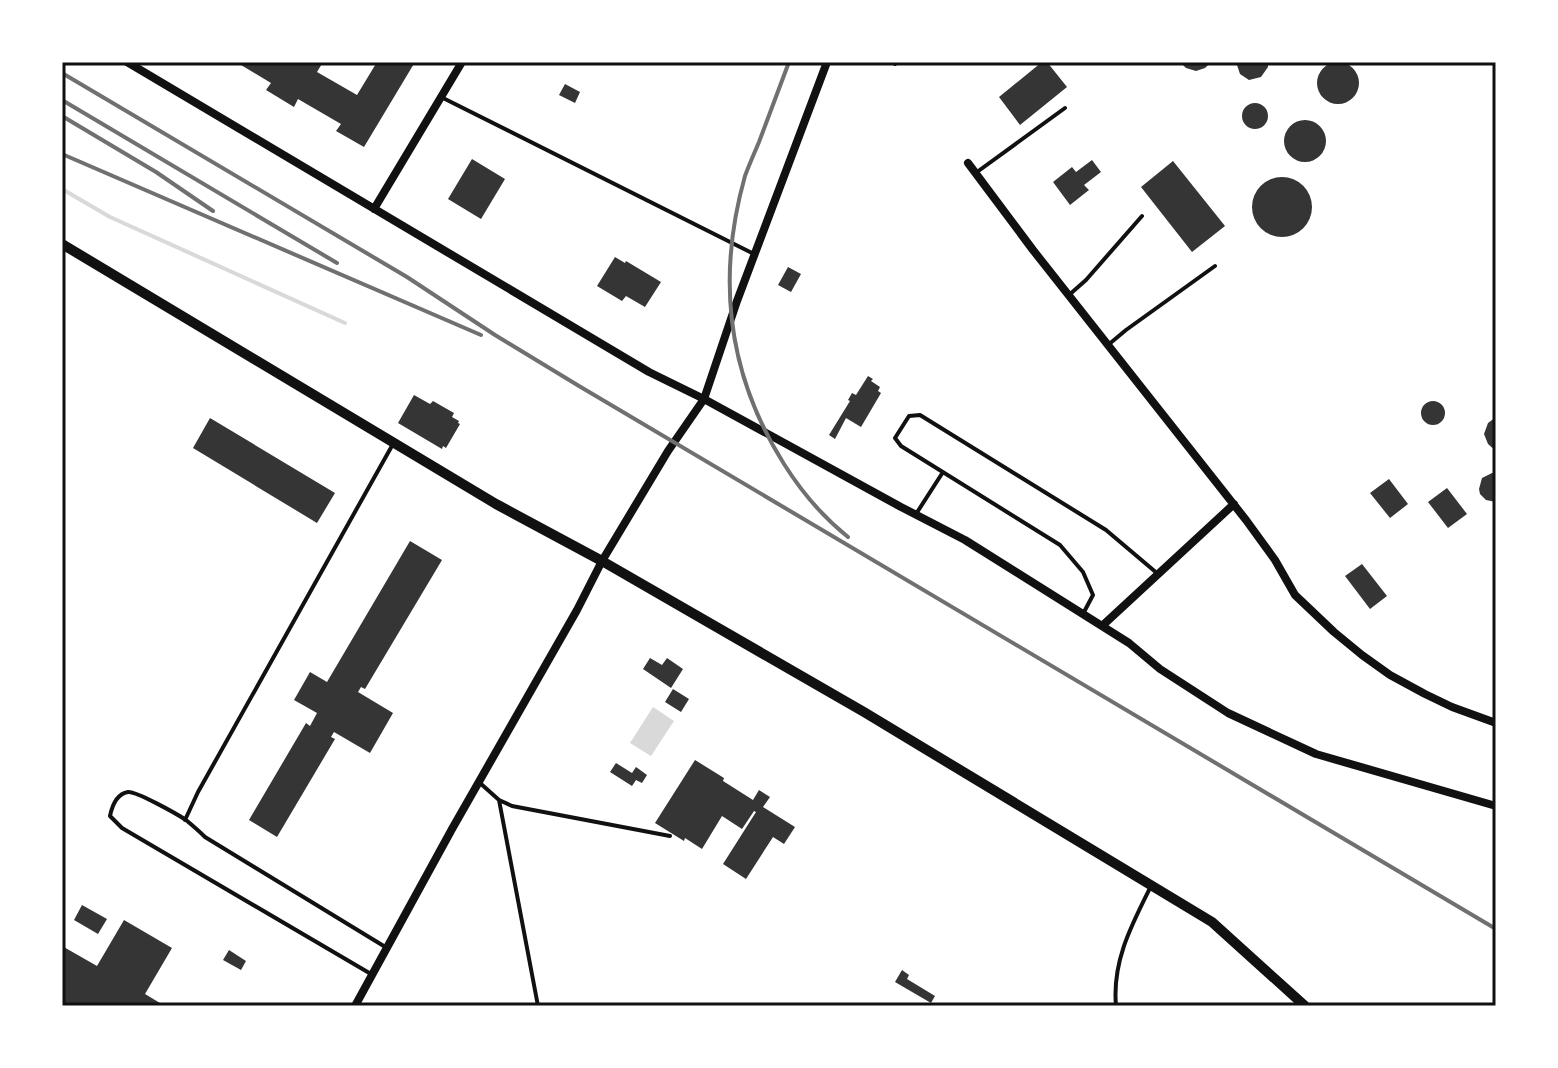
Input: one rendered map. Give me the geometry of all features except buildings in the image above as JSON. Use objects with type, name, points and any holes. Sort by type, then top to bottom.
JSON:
[{"type":"street","points":[[127,62],[649,372],[965,540],[1129,643],[1160,669],[1228,713],[1316,754],[1496,806]]},
{"type":"street","points":[[374,209],[462,62]]},
{"type":"street","points":[[355,1006],[602,561],[668,451],[704,399],[737,301],[827,62]]},
{"type":"street","points":[[968,163],[1234,504],[1275,560],[1295,595],[1334,632],[1390,675],[1452,707],[1496,723]]},
{"type":"street","points":[[62,244],[496,504],[602,561],[864,712],[1212,922],[1305,1006]]},
{"type":"street","points":[[1102,626],[1234,504]]},
{"type":"lane","points":[[441,97],[755,254]]},
{"type":"lane","points":[[975,173],[1065,108]]},
{"type":"lane","points":[[1069,295],[1142,216]]},
{"type":"lane","points":[[1108,345],[1215,266]]},
{"type":"lane","points":[[1082,614],[1093,595],[1083,572],[1060,545],[901,446],[895,438],[909,416],[920,415],[1106,530],[1158,574]]},
{"type":"lane","points":[[185,820],[394,442]]},
{"type":"lane","points":[[916,515],[943,472]]},
{"type":"lane","points":[[479,782],[499,800],[512,806],[670,836]]},
{"type":"lane","points":[[372,975],[122,828],[110,816],[111,809],[118,797],[126,792],[137,793],[387,948]]},
{"type":"lane","points":[[499,800],[538,1006]]},
{"type":"lane","points":[[1116,1006],[1114,990],[1122,945],[1151,885]]},
{"type":"shaded area","points":[[653,707],[674,721],[651,756],[630,743]]},
{"type":"waterway","points":[[62,189],[110,217],[345,323]]},
{"type":"railway","points":[[789,62],[745,176],[736,214],[731,252],[732,325],[750,396],[765,430],[805,494],[848,537]]},
{"type":"railway","points":[[62,73],[407,277],[579,386],[1496,929]]},
{"type":"railway","points":[[62,100],[337,263]]},
{"type":"railway","points":[[62,116],[156,172],[213,211]]},
{"type":"railway","points":[[62,154],[481,335]]}]
